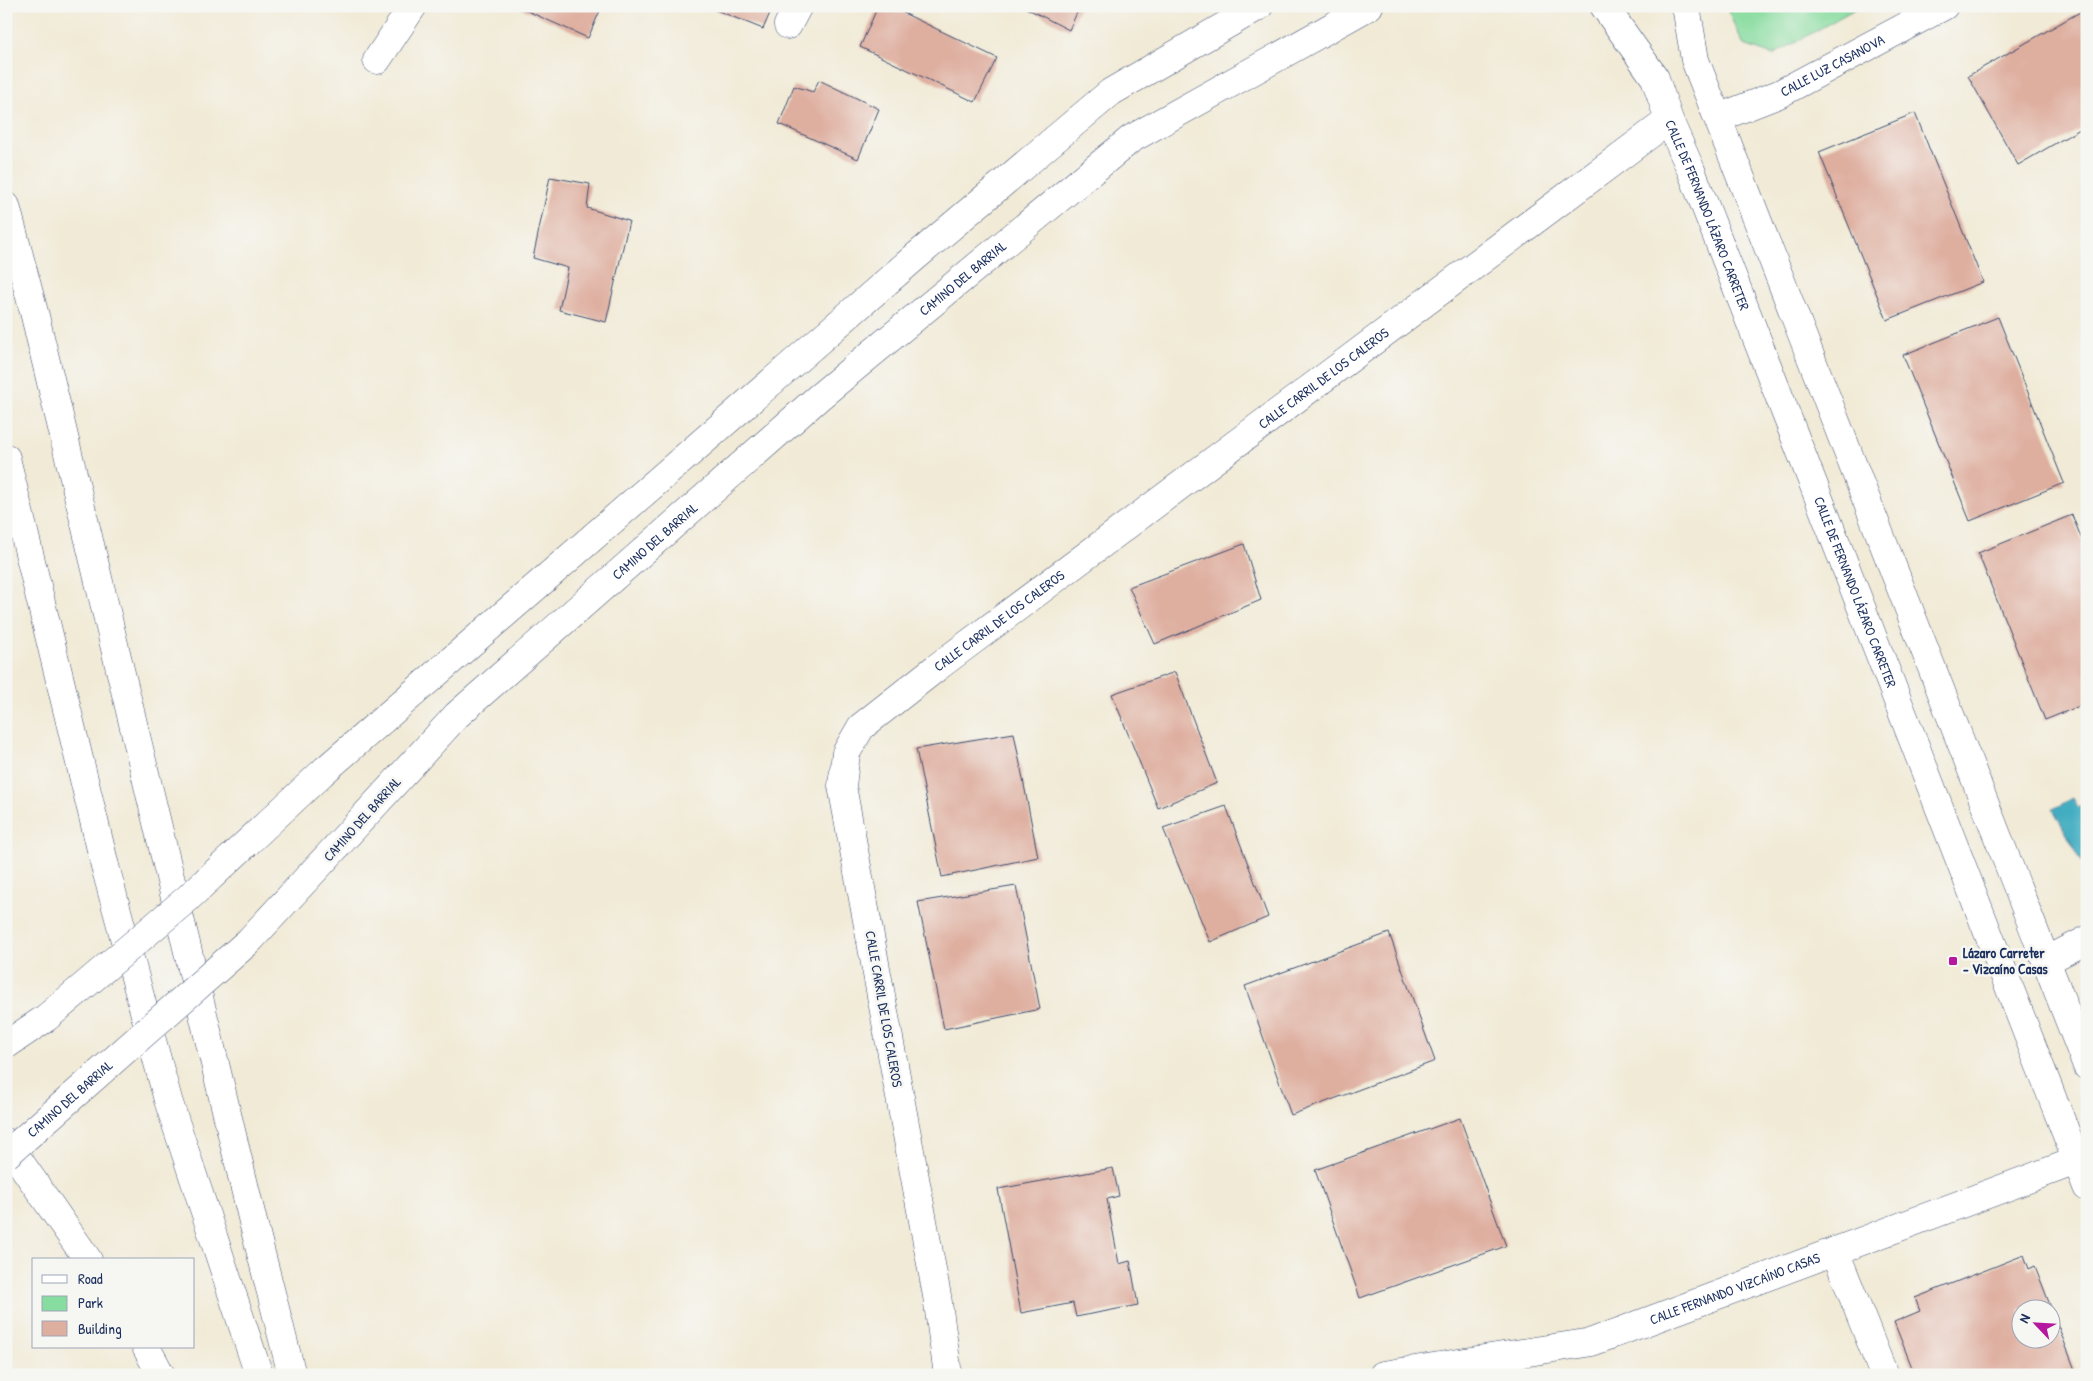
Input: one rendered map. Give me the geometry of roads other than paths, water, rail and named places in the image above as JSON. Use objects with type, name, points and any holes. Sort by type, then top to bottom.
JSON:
[{"type":"main road","points":[[377,60],[413,6]]},
{"type":"main road","points":[[6,1045],[46,1018],[188,898],[324,771],[914,258],[1111,92],[1259,6]]},
{"type":"main road","name":"CAMINO DEL BARRIAL","points":[[6,1155],[249,942],[457,715],[819,397],[1131,139],[1369,6]]},
{"type":"main road","name":"CALLE DE FERNANDO LÁZARO CARRETER","points":[[1604,6],[1655,78],[1669,120],[1705,207],[2087,1188]]},
{"type":"main road","points":[[1686,6],[1694,60],[2087,1066]]},
{"type":"main road","name":"CALLE LUZ CASANOVA","points":[[1718,118],[1779,94],[1944,6]]},
{"type":"main road","name":"CALLE CARRIL DE LOS CALEROS","points":[[948,1375],[937,1296],[842,786],[846,753],[861,728],[936,668],[1669,120]]},
{"type":"main road","points":[[6,206],[35,316],[249,1206],[292,1375]]},
{"type":"main road","points":[[6,458],[105,866],[168,1100],[259,1375]]},
{"type":"main road","points":[[2046,962],[2087,940]]},
{"type":"main road","points":[[6,1142],[87,1258]]},
{"type":"main road","name":"CALLE FERNANDO VIZCAÍNO CASAS","points":[[1383,1375],[1592,1342],[2076,1161]]},
{"type":"main road","points":[[1835,1251],[1884,1375]]},
{"type":"main road","points":[[147,1348],[161,1375]]},
{"type":"water","points":[[2073,798],[2078,807],[2087,803],[2087,860],[2082,862],[2053,809]]},
{"type":"place","name":"Lázaro Carreter - Vizcaíno Casas","points":[[1953,961]]}]
